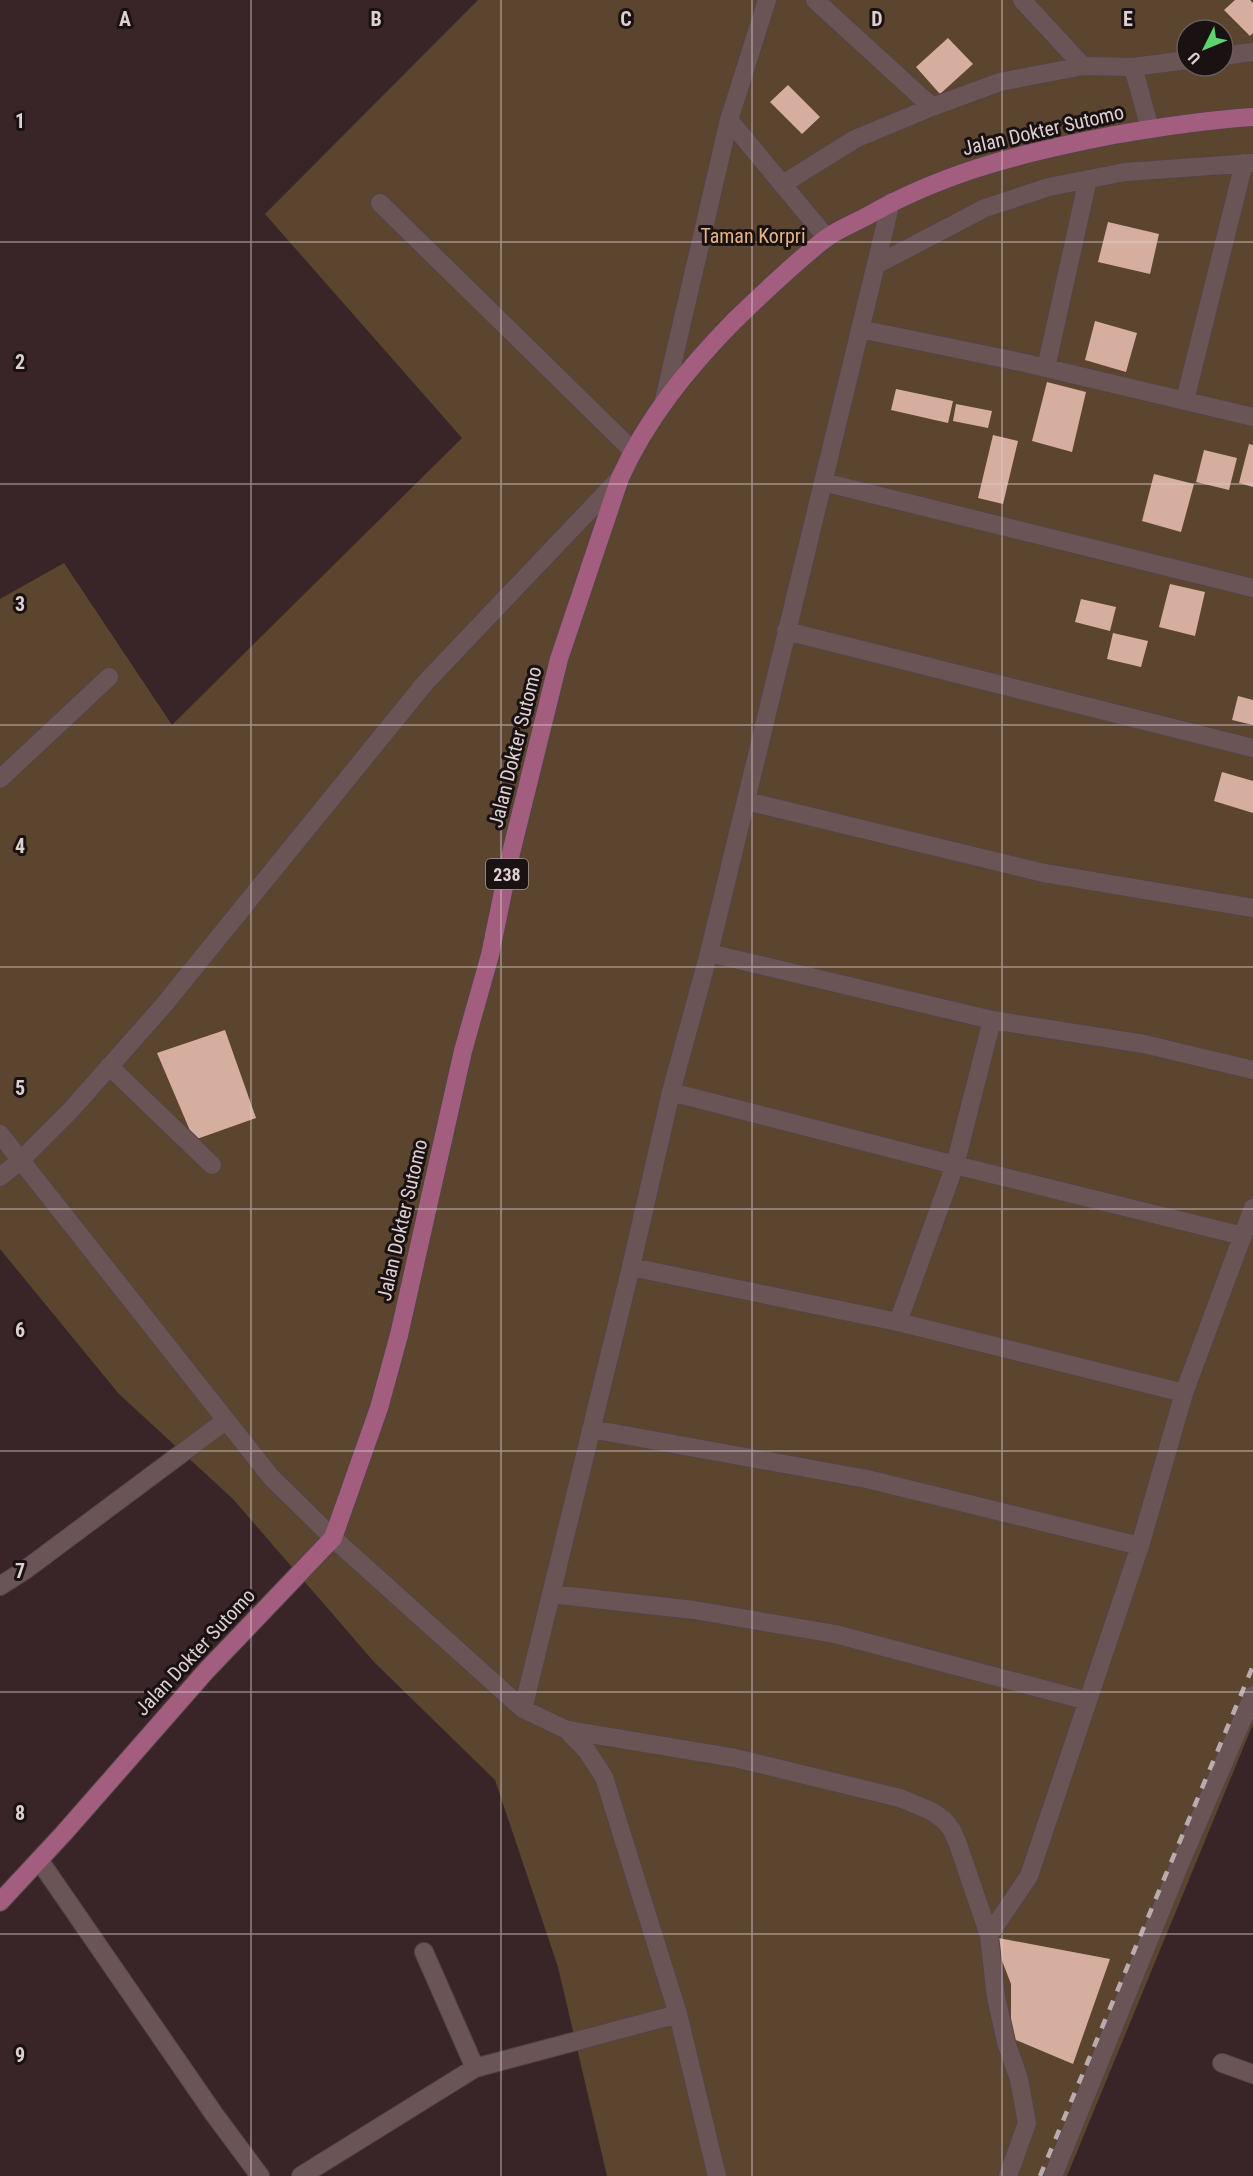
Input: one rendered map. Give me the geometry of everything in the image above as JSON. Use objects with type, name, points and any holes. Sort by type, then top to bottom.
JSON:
[{"type":"main road","name":"Jalan Dokter Sutomo","points":[[0,1902],[206,1671],[333,1538],[376,1417],[391,1366],[463,1051],[490,955],[511,853],[560,659],[620,478],[632,450],[664,400],[717,338],[770,287],[827,238],[891,202],[970,169],[1056,146],[1150,129],[1220,119],[1253,117]]},
{"type":"street","points":[[664,400],[729,120],[767,0]]},
{"type":"street","points":[[815,0],[932,107]]},
{"type":"street","points":[[1022,0],[1083,66]]},
{"type":"street","points":[[1235,54],[1253,52]]},
{"type":"street","points":[[783,184],[855,139],[1000,82],[1083,66],[1133,67],[1175,62]]},
{"type":"street","points":[[1133,67],[1150,129]]},
{"type":"street","points":[[729,120],[827,238]]},
{"type":"street","points":[[876,265],[985,208],[1049,187],[1125,172],[1249,163],[1185,399]]},
{"type":"street","points":[[1046,368],[1088,179]]},
{"type":"street","points":[[523,1709],[631,1267],[671,1092],[709,952],[891,202]]},
{"type":"street","points":[[380,203],[632,450]]},
{"type":"street","points":[[860,329],[1185,399],[1253,417]]},
{"type":"street","points":[[0,1177],[20,1161],[71,1110],[163,1006],[425,683],[620,478]]},
{"type":"street","points":[[823,482],[1253,588]]},
{"type":"street","points":[[786,631],[1253,748]]},
{"type":"street","points":[[0,779],[109,677]]},
{"type":"street","points":[[746,801],[1044,873],[1253,908]]},
{"type":"street","points":[[709,952],[992,1020],[1144,1044],[1253,1070]]},
{"type":"street","points":[[898,1322],[955,1166],[992,1020]]},
{"type":"street","points":[[109,1066],[212,1165]]},
{"type":"street","points":[[671,1092],[955,1166],[1243,1236]]},
{"type":"street","points":[[0,1134],[271,1478],[333,1538],[523,1709],[567,1730],[735,1758],[900,1798],[944,1820],[952,1830],[989,1935],[996,1997],[1006,2042],[1019,2079],[1027,2124],[1008,2176]]},
{"type":"street","points":[[989,1935],[1029,1876],[1140,1546],[1184,1393],[1253,1208]]},
{"type":"street","points":[[631,1267],[898,1322],[1184,1393]]},
{"type":"street","points":[[0,1586],[25,1570],[225,1421]]},
{"type":"street","points":[[591,1429],[867,1479],[1140,1546]]},
{"type":"street","points":[[551,1593],[694,1610],[835,1634],[1088,1701]]},
{"type":"street","points":[[1053,2176],[1179,1866],[1253,1695]]},
{"type":"street","points":[[567,1730],[587,1751],[604,1777],[678,2014],[717,2176]]},
{"type":"street","points":[[39,1860],[214,2114],[260,2176]]},
{"type":"street","points":[[424,1952],[475,2068]]},
{"type":"street","points":[[301,2176],[475,2068],[678,2014]]},
{"type":"street","points":[[1222,2063],[1253,2074]]},
{"type":"green space","name":"Taman Korpri","points":[[478,0],[1253,0],[1253,1724],[1067,2176],[607,2176],[558,1967],[495,1780],[375,1663],[233,1499],[119,1394],[0,1249],[0,599],[64,563],[172,725],[462,438],[265,214]]},
{"type":"building","points":[[1235,0],[1250,0],[1253,3],[1253,33],[1250,36],[1235,21],[1235,18],[1224,10]]},
{"type":"building","points":[[948,38],[973,64],[940,94],[916,67]]},
{"type":"building","points":[[788,85],[820,117],[802,134],[770,102]]},
{"type":"building","points":[[1108,222],[1159,234],[1150,274],[1098,262]]},
{"type":"building","points":[[1095,321],[1137,333],[1126,372],[1085,360]]},
{"type":"building","points":[[1047,382],[1086,392],[1072,452],[1032,441]]},
{"type":"building","points":[[896,389],[953,401],[948,423],[891,410]]},
{"type":"building","points":[[956,404],[992,411],[988,428],[953,421]]},
{"type":"building","points":[[993,435],[1018,441],[1003,504],[978,498]]},
{"type":"building","points":[[1249,444],[1253,445],[1253,487],[1239,483]]},
{"type":"building","points":[[1204,450],[1237,458],[1229,490],[1196,482]]},
{"type":"building","points":[[1154,474],[1194,484],[1181,532],[1142,521]]},
{"type":"building","points":[[1170,584],[1205,592],[1195,636],[1159,627]]},
{"type":"building","points":[[1081,599],[1116,607],[1110,631],[1075,622]]},
{"type":"building","points":[[1113,633],[1148,641],[1141,667],[1107,659]]},
{"type":"building","points":[[1238,696],[1253,700],[1253,725],[1232,720]]},
{"type":"building","points":[[1222,772],[1253,781],[1253,813],[1214,801]]},
{"type":"building","points":[[225,1030],[256,1118],[194,1140],[157,1053]]},
{"type":"building","points":[[993,1937],[1110,1959],[1073,2064],[1011,2038],[1011,1984]]},
{"type":"railway","points":[[1040,2176],[1253,1666]]}]
